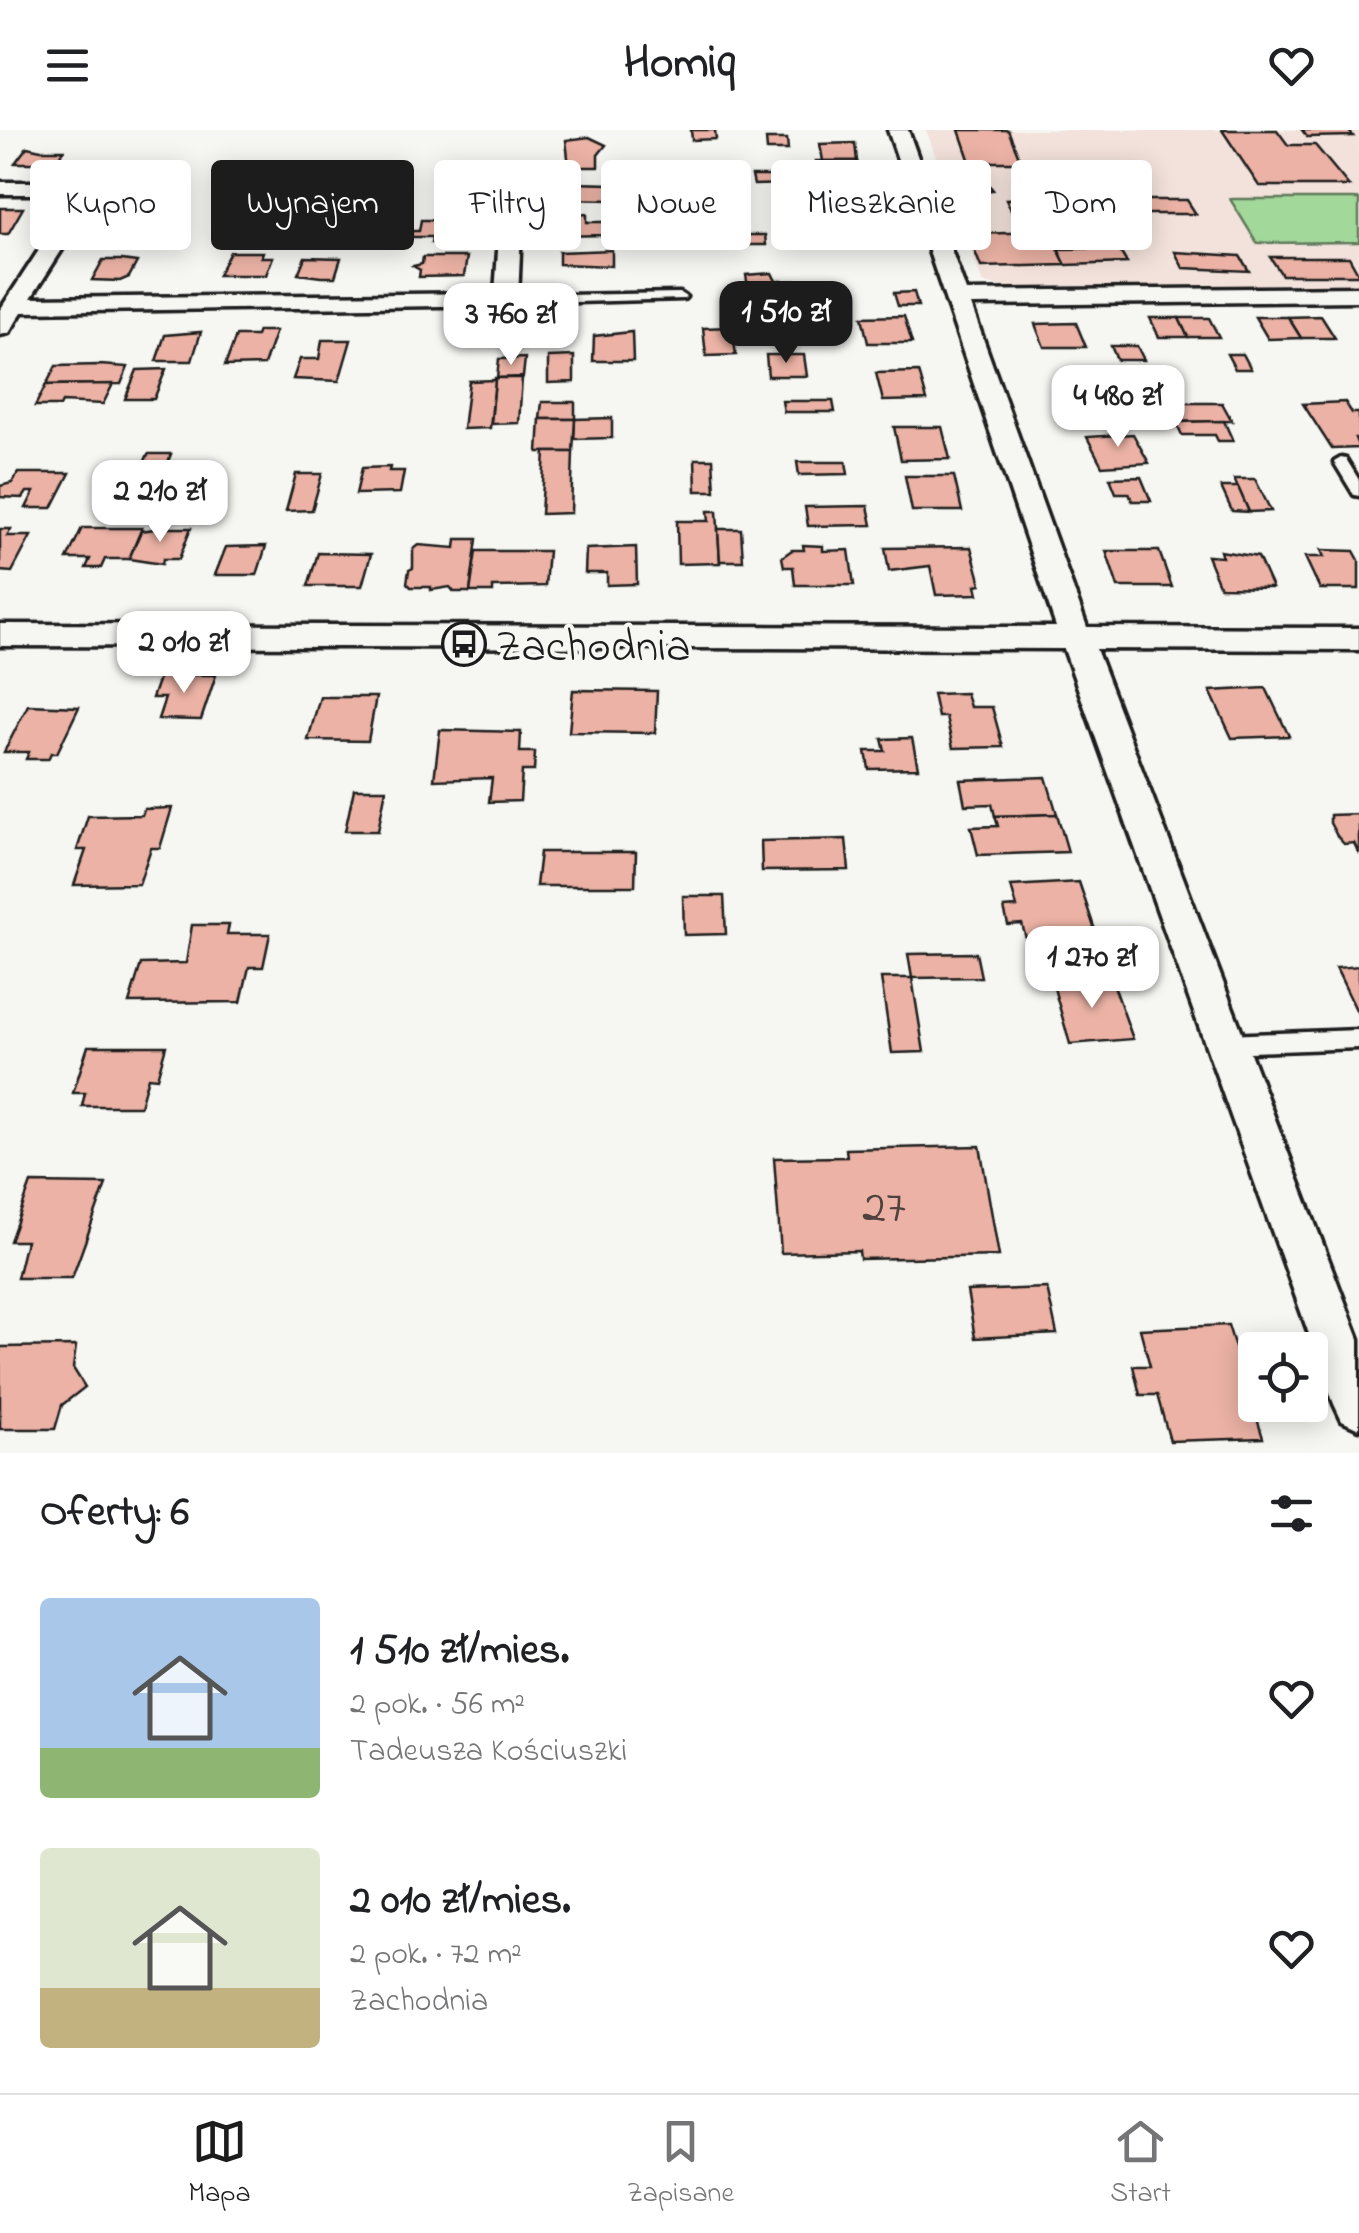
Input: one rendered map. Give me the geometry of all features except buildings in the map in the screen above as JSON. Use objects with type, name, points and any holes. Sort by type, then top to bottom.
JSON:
[{"type":"street","points":[[898,130],[1077,640],[1359,1404]]},
{"type":"street","points":[[0,188],[62,188],[81,204],[0,328]]},
{"type":"street","points":[[15,305],[506,300],[509,250]]},
{"type":"street","points":[[955,298],[1359,294]]},
{"type":"street","points":[[0,635],[1359,639]]},
{"type":"lane","points":[[506,300],[680,297]]},
{"type":"lane","points":[[1341,462],[1359,492]]},
{"type":"lane","points":[[1225,1044],[1359,1038]]},
{"type":"shaded area","points":[[926,130],[1359,130],[1359,284],[1004,287],[983,283],[971,250],[991,250],[991,160],[937,160]]},
{"type":"green space","points":[[1230,199],[1359,199],[1359,242],[1257,243]]},
{"type":"place","name":"Zachodnia","points":[[464,644]]}]
